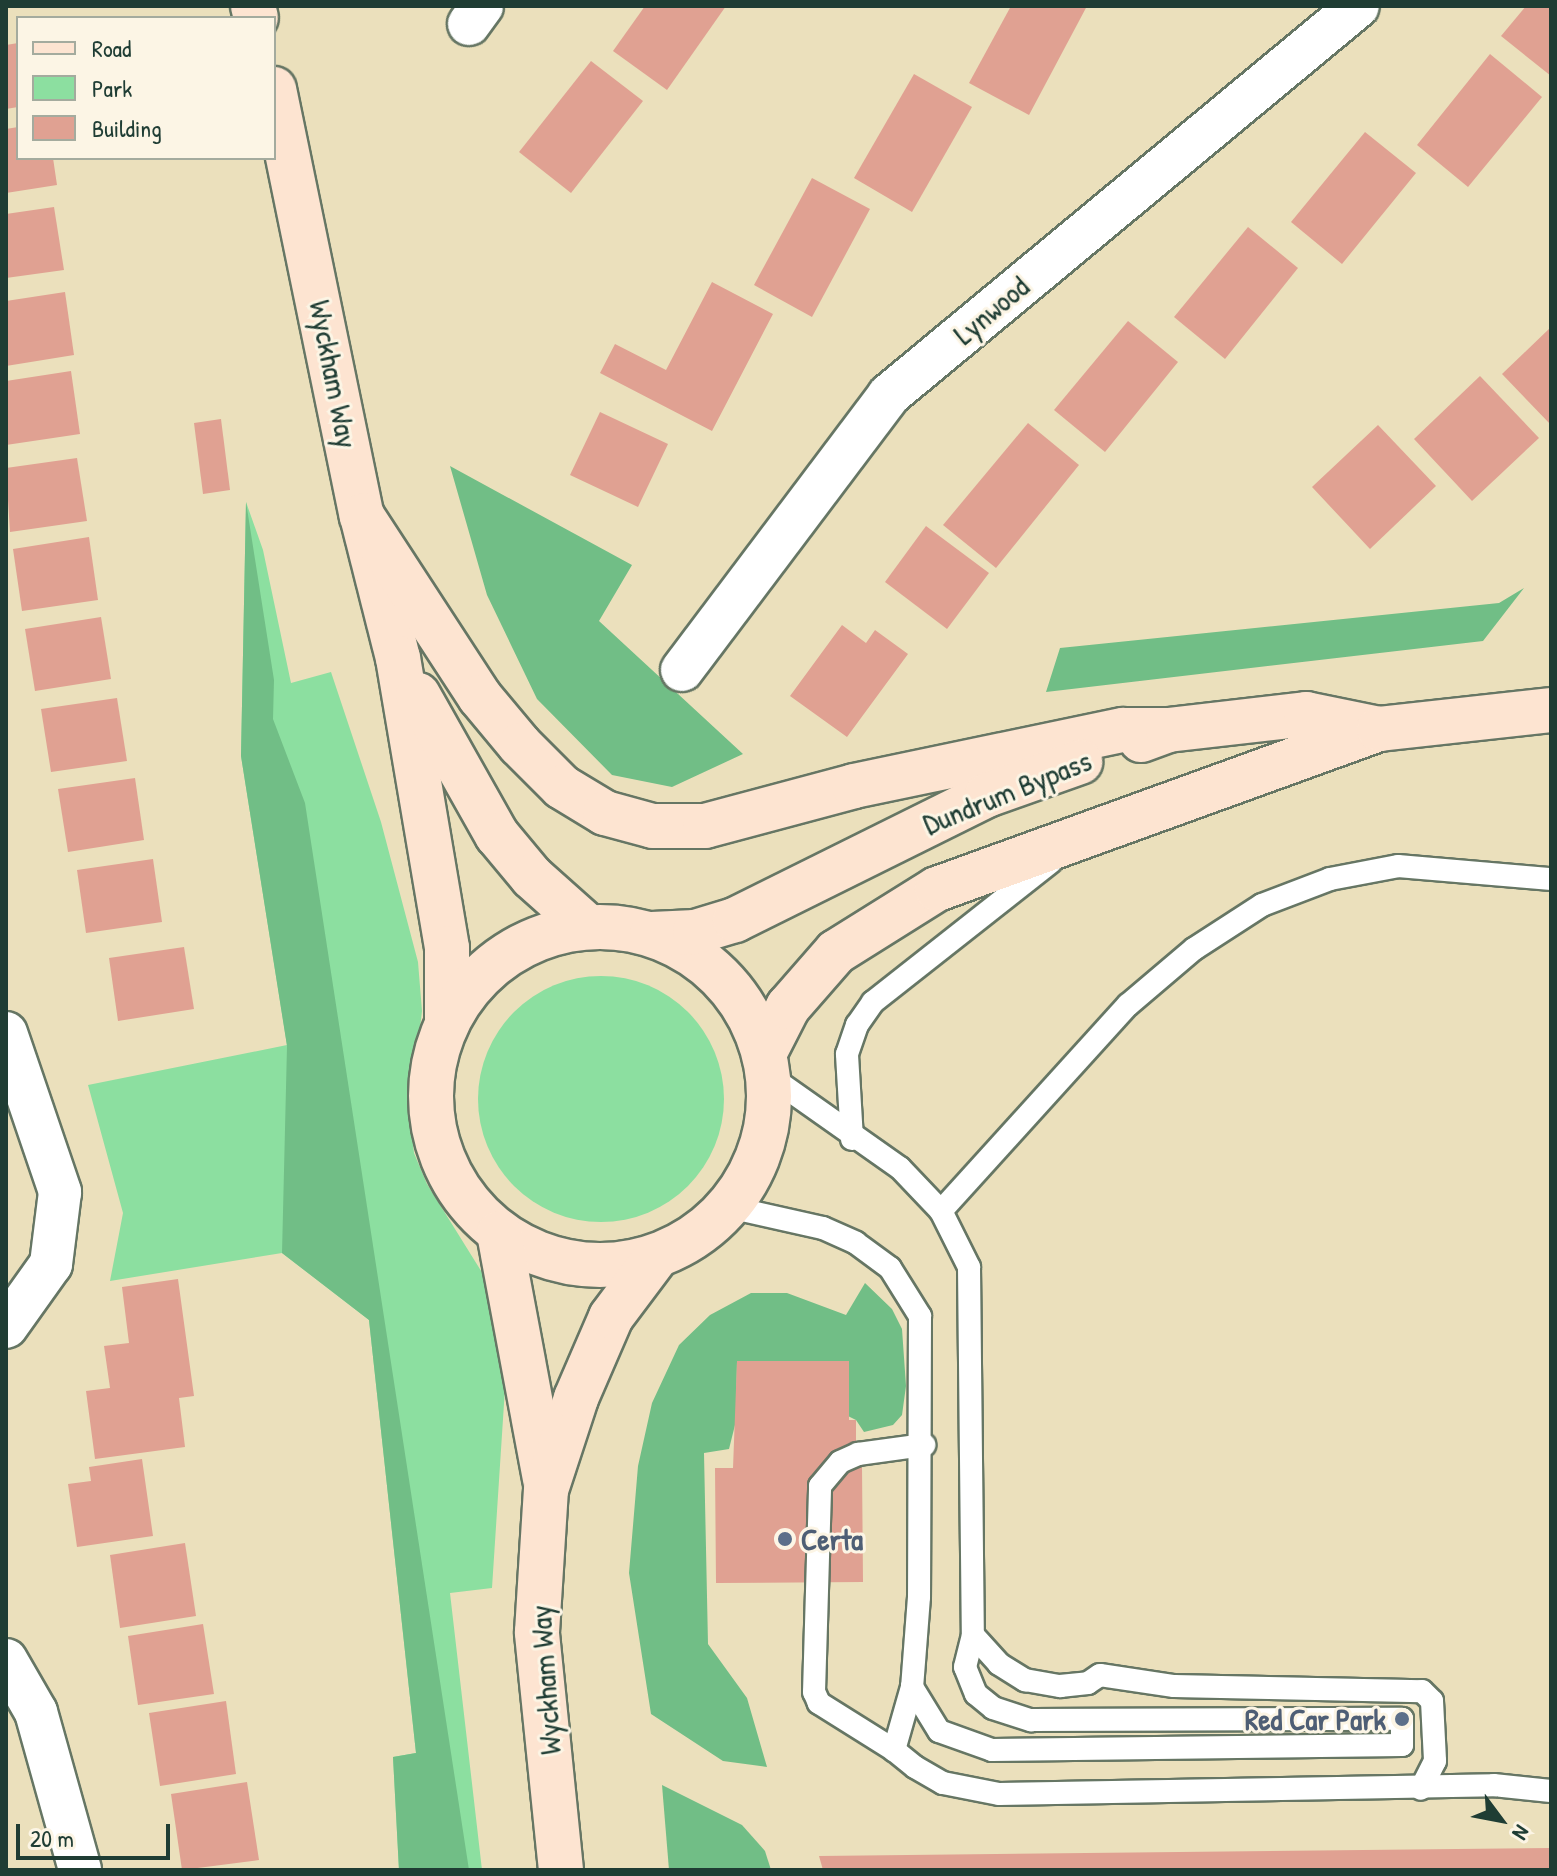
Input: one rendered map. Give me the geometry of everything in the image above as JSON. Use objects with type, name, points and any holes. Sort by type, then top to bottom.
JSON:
[{"type":"main road","name":"Wyckham Way","points":[[276,99],[362,516],[398,658],[447,948],[447,1021]]},
{"type":"main road","points":[[362,516],[480,697],[520,745],[562,787],[605,813],[653,826],[705,826],[854,786],[1048,745],[1123,730],[1168,730]]},
{"type":"main road","name":"Wyckham Way","points":[[398,658],[460,777],[497,835],[587,926]]},
{"type":"main road","name":"Dundrum Bypass","points":[[767,1064],[809,980],[836,952],[882,920],[937,889],[1379,729],[1551,710]]},
{"type":"main road","name":"Dundrum Bypass","points":[[652,934],[695,932],[735,920],[987,795],[1168,730],[1306,714],[1379,729]]},
{"type":"main road","points":[[587,926],[652,934],[715,971],[738,996],[767,1064],[763,1145],[729,1207],[687,1242],[656,1257],[580,1265],[537,1254],[499,1233],[478,1215],[447,1171],[432,1121],[432,1070],[447,1021],[479,977],[521,945],[587,926]]},
{"type":"main road","name":"Wyckham Way","points":[[499,1233],[546,1490],[537,1632],[561,1870]]},
{"type":"main road","name":"Wyckham Way","points":[[546,1490],[576,1398],[611,1317],[656,1257]]},
{"type":"street","name":"Lynwood","points":[[682,670],[889,395],[1358,6]]},
{"type":"street","points":[[6,1033],[60,1192],[51,1264],[6,1327]]},
{"type":"street","points":[[6,1660],[36,1712],[80,1870]]},
{"type":"lane","points":[[852,1139],[847,1054],[857,1025],[873,1002],[1080,839]]},
{"type":"lane","points":[[941,1211],[1128,1005],[1194,949],[1262,905],[1330,879],[1398,866],[1551,879]]},
{"type":"lane","points":[[767,1064],[852,1139],[900,1168],[941,1211],[969,1267],[973,1635],[965,1667],[976,1694],[1019,1719],[1402,1719],[1402,1745],[992,1750],[939,1731],[912,1687]]},
{"type":"lane","points":[[729,1207],[823,1228],[856,1243],[890,1268],[920,1316],[924,1445],[912,1687],[894,1750]]},
{"type":"lane","points":[[924,1445],[858,1454],[840,1462],[820,1486],[814,1692],[819,1703],[943,1783],[999,1794],[1421,1789],[1494,1785],[1551,1791]]},
{"type":"lane","points":[[973,1635],[999,1664],[1025,1680],[1060,1686],[1088,1683],[1100,1675],[1174,1686],[1422,1691],[1432,1701],[1435,1761],[1421,1789]]},
{"type":"green space","points":[[450,466],[632,565],[599,621],[743,754],[672,787],[612,775],[537,699],[487,595]]},
{"type":"green space","points":[[246,502],[263,550],[291,683],[331,672],[381,822],[418,962],[422,1011],[410,1115],[414,1153],[427,1184],[483,1274],[506,1373],[492,1588],[450,1593],[482,1870],[399,1870],[393,1757],[416,1753],[369,1320],[282,1253],[110,1281],[123,1213],[88,1085],[287,1045],[241,756]]},
{"type":"green space","points":[[246,502],[274,680],[273,719],[305,803],[469,1870],[399,1870],[393,1757],[416,1753],[369,1320],[282,1253],[287,1046],[241,756]]},
{"type":"green space","points":[[1524,588],[1483,641],[1046,692],[1060,648],[1499,603]]},
{"type":"green space","points":[[601,976],[625,978],[648,985],[688,1012],[715,1052],[722,1075],[722,1123],[715,1146],[688,1186],[648,1213],[625,1220],[601,1222],[577,1220],[554,1213],[514,1186],[487,1146],[480,1123],[478,1099],[480,1075],[487,1052],[514,1012],[554,985],[577,978]]},
{"type":"green space","points":[[865,1283],[892,1309],[902,1329],[906,1386],[902,1415],[893,1425],[864,1432],[856,1420],[737,1361],[736,1421],[729,1449],[704,1453],[708,1644],[747,1698],[767,1767],[723,1761],[651,1714],[629,1573],[638,1466],[652,1403],[679,1345],[710,1315],[751,1293],[787,1293],[846,1315]]},
{"type":"green space","points":[[662,1785],[742,1825],[765,1851],[771,1870],[669,1870]]},
{"type":"building","points":[[645,6],[726,6],[667,90],[613,51]]},
{"type":"building","points":[[1011,6],[1087,6],[1029,115],[969,83]]},
{"type":"building","points":[[1526,6],[1551,6],[1551,76],[1501,36]]},
{"type":"building","points":[[16,43],[16,107],[6,109],[6,45]]},
{"type":"building","points":[[1490,54],[1542,97],[1468,187],[1417,145]]},
{"type":"building","points":[[591,61],[643,101],[571,193],[519,152]]},
{"type":"building","points":[[914,74],[972,107],[912,212],[854,178]]},
{"type":"building","points":[[16,127],[16,160],[53,160],[57,185],[6,193],[6,129]]},
{"type":"building","points":[[1365,132],[1416,173],[1342,264],[1291,222]]},
{"type":"building","points":[[812,178],[870,209],[812,317],[754,285]]},
{"type":"building","points":[[54,207],[64,270],[6,278],[6,214]]},
{"type":"building","points":[[1248,227],[1298,268],[1225,359],[1174,317]]},
{"type":"building","points":[[712,282],[773,314],[712,431],[600,373],[615,344],[666,370]]},
{"type":"building","points":[[65,292],[74,355],[6,366],[6,301]]},
{"type":"building","points":[[1128,321],[1178,362],[1105,452],[1054,410]]},
{"type":"building","points":[[1551,327],[1551,425],[1502,374]]},
{"type":"building","points":[[71,371],[80,434],[6,445],[6,381]]},
{"type":"building","points":[[1480,376],[1539,438],[1472,501],[1414,439]]},
{"type":"building","points":[[600,412],[668,444],[638,507],[570,475]]},
{"type":"building","points":[[221,419],[230,490],[203,494],[194,423]]},
{"type":"building","points":[[1028,423],[1079,465],[996,568],[943,525]]},
{"type":"building","points":[[1378,425],[1436,486],[1370,549],[1312,487]]},
{"type":"building","points":[[77,458],[87,521],[10,532],[6,468]]},
{"type":"building","points":[[926,526],[989,573],[947,629],[885,582]]},
{"type":"building","points":[[89,537],[98,600],[22,611],[13,549]]},
{"type":"building","points":[[101,617],[111,679],[35,691],[25,629]]},
{"type":"building","points":[[842,625],[866,643],[875,630],[908,654],[847,737],[790,696]]},
{"type":"building","points":[[117,698],[127,761],[51,772],[41,709]]},
{"type":"building","points":[[135,778],[144,840],[68,852],[58,789]]},
{"type":"building","points":[[153,859],[162,922],[86,933],[77,870]]},
{"type":"building","points":[[184,947],[194,1009],[118,1021],[109,958]]},
{"type":"building","points":[[178,1279],[194,1396],[179,1398],[185,1447],[95,1459],[86,1391],[110,1388],[104,1346],[129,1343],[122,1287]]},
{"type":"building","points":[[737,1361],[849,1361],[849,1420],[856,1420],[856,1466],[862,1466],[863,1582],[716,1583],[715,1468],[733,1468]]},
{"type":"building","points":[[142,1459],[153,1536],[77,1547],[68,1484],[91,1481],[89,1467]]},
{"type":"building","points":[[185,1543],[196,1616],[120,1628],[110,1555]]},
{"type":"building","points":[[203,1624],[214,1694],[138,1705],[128,1636]]},
{"type":"building","points":[[226,1701],[236,1774],[160,1786],[149,1713]]},
{"type":"building","points":[[247,1782],[259,1860],[182,1870],[171,1794]]},
{"type":"building","points":[[1551,1848],[1551,1870],[823,1870],[819,1856]]},
{"type":"place","name":"Certa","points":[[785,1539]]},
{"type":"place","name":"Red Car Park","points":[[1402,1719]]}]
